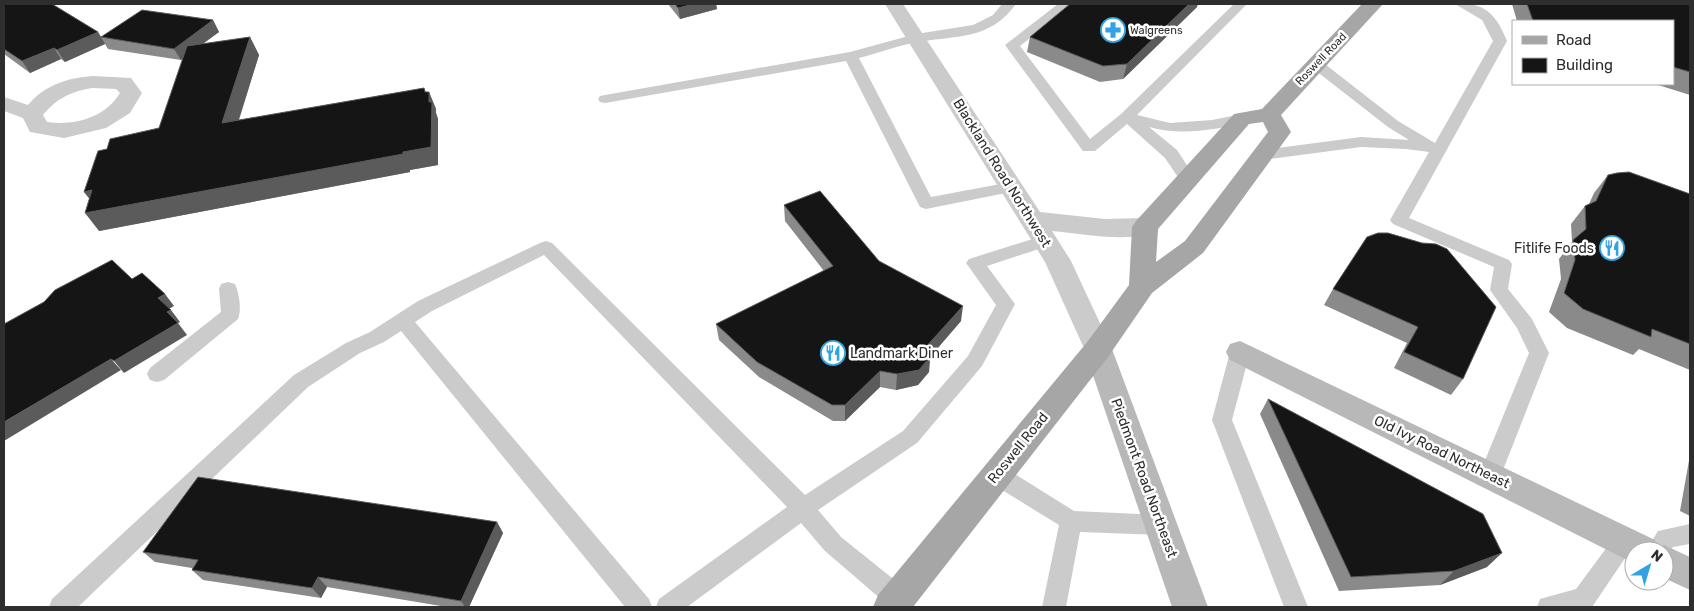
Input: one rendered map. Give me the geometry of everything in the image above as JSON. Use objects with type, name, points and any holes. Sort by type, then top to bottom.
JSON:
[{"type":"main road","name":"Roswell Road","points":[[894,603],[1098,349],[1142,286],[1194,247],[1280,132],[1268,114],[1373,4]]},
{"type":"main road","points":[[1142,286],[1145,227],[1242,119],[1268,114]]},
{"type":"street","name":"Blackland Road Northwest","points":[[894,4],[1058,261],[1098,349]]},
{"type":"street","points":[[4,104],[32,114]]},
{"type":"street","points":[[1032,220],[1105,228],[1145,227]]},
{"type":"street","name":"Piedmont Road Northeast","points":[[1098,349],[1190,607]]},
{"type":"street","name":"Old Ivy Road Northeast","points":[[1240,352],[1624,541]]},
{"type":"street","points":[[1674,566],[1690,574]]},
{"type":"lane","points":[[605,99],[851,56],[916,38],[977,29],[998,18],[1009,4]]},
{"type":"lane","points":[[1066,4],[1012,45],[1089,148],[1126,117],[1242,4]]},
{"type":"lane","points":[[1462,4],[1476,9],[1489,19],[1494,25],[1500,41],[1399,220],[1503,264],[1500,290],[1525,324],[1539,354],[1490,475]]},
{"type":"lane","points":[[851,56],[926,203],[1011,187]]},
{"type":"lane","points":[[1316,64],[1393,124],[1438,149]]},
{"type":"lane","points":[[1126,117],[1170,128],[1212,125],[1242,119]]},
{"type":"lane","points":[[1126,117],[1150,134],[1166,150],[1188,179]]},
{"type":"lane","points":[[1263,155],[1361,142],[1406,144],[1438,149]]},
{"type":"lane","points":[[668,607],[798,504],[910,437],[975,361],[1006,304],[975,262],[1045,241]]},
{"type":"lane","points":[[61,607],[301,381],[353,348],[377,337],[425,306],[546,247],[798,504],[833,544],[894,603]]},
{"type":"lane","points":[[157,374],[231,314],[228,289]]},
{"type":"lane","points":[[403,321],[640,607]]},
{"type":"lane","points":[[1240,352],[1222,420],[1296,607]]},
{"type":"lane","points":[[997,474],[1071,521],[1161,525]]},
{"type":"lane","points":[[1054,607],[1071,521]]},
{"type":"lane","points":[[1664,541],[1666,538],[1690,534]]},
{"type":"lane","points":[[1549,607],[1583,599],[1624,556]]},
{"type":"building","points":[[4,4],[52,4],[98,32],[57,50],[54,48],[22,61],[4,49]]},
{"type":"building","points":[[675,4],[693,4],[678,8]]},
{"type":"building","name":"Walgreens","points":[[1070,4],[1189,4],[1127,64],[1103,66],[1030,37]]},
{"type":"building","points":[[1527,4],[1690,4],[1690,72],[1674,67],[1674,20],[1533,20]]},
{"type":"building","points":[[142,10],[213,20],[174,49],[101,37]]},
{"type":"building","points":[[250,37],[222,123],[424,88],[425,92],[429,92],[429,102],[432,102],[431,147],[403,152],[403,154],[85,213],[92,190],[84,192],[98,151],[107,149],[110,139],[159,128],[187,46]]},
{"type":"building","points":[[1629,172],[1690,194],[1690,344],[1652,329],[1651,337],[1583,309],[1564,293],[1575,260],[1573,240],[1586,229],[1585,206],[1596,201],[1608,175]]},
{"type":"building","name":"Landmark Diner","points":[[820,191],[879,261],[963,306],[924,349],[930,357],[919,370],[897,374],[880,371],[845,405],[832,405],[757,362],[716,324],[833,266],[784,205]]},
{"type":"building","points":[[1378,233],[1388,233],[1422,243],[1436,244],[1447,249],[1496,307],[1463,379],[1404,352],[1418,327],[1333,289],[1367,237]]},
{"type":"building","points":[[112,260],[132,279],[142,273],[165,294],[158,298],[171,310],[167,312],[178,323],[114,361],[111,359],[4,422],[4,324],[44,302],[55,290]]},
{"type":"building","points":[[1268,399],[1483,514],[1502,553],[1454,571],[1351,577]]},
{"type":"building","points":[[198,477],[497,522],[461,601],[318,577],[312,588],[192,570],[198,560],[143,552]]},
{"type":"place","name":"Walgreens","points":[[1113,30]]},
{"type":"place","name":"Fitlife Foods","points":[[1612,248]]},
{"type":"place","name":"Landmark Diner","points":[[833,353]]}]
